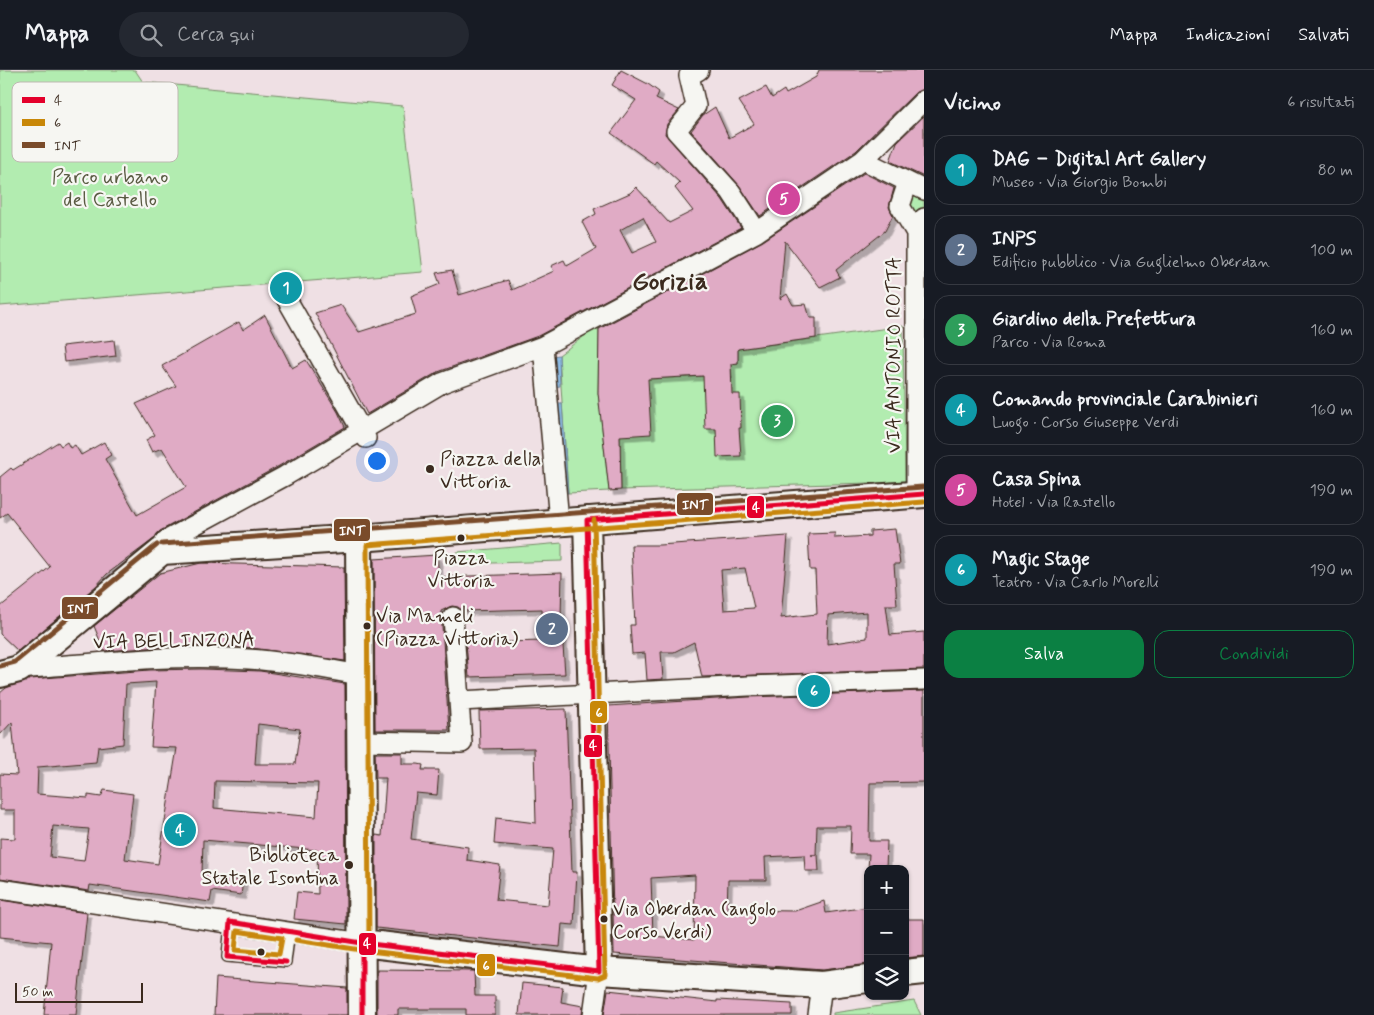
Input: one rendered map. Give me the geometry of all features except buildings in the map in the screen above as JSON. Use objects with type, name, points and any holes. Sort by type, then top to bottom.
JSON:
[{"type":"main road","points":[[9,671],[162,551],[359,531],[587,520],[920,494]]},
{"type":"main road","points":[[587,520],[590,695],[599,971]]},
{"type":"main road","points":[[359,531],[362,1015]]},
{"type":"main road","points":[[362,943],[599,971],[822,985],[864,980]]},
{"type":"main road","points":[[909,973],[924,971]]},
{"type":"street","points":[[699,70],[690,76],[696,106],[676,131],[731,192],[757,232]]},
{"type":"street","points":[[162,551],[165,541],[364,435],[442,383],[542,348],[757,232],[863,160],[924,100]]},
{"type":"street","points":[[863,160],[916,186],[900,206],[920,225]]},
{"type":"street","name":"VIA ANTONIO ROTTA","points":[[920,225],[920,494]]},
{"type":"street","points":[[281,289],[364,435]]},
{"type":"street","points":[[542,348],[559,521]]},
{"type":"street","points":[[361,741],[462,742],[453,617]]},
{"type":"street","name":"VIA BELLINZONA","points":[[9,671],[130,661],[228,658],[302,664],[360,675]]},
{"type":"street","points":[[460,701],[748,686],[924,680]]},
{"type":"street","points":[[0,889],[362,943]]},
{"type":"street","points":[[593,1015],[599,971]]},
{"type":"street","points":[[818,1015],[822,985]]},
{"type":"lane","points":[[230,922],[227,958],[286,962],[290,931]]},
{"type":"green space","name":"Parco urbano del Castello","points":[[0,70],[135,70],[143,82],[12,82],[12,162],[178,162],[178,85],[403,106],[423,272],[0,306]]},
{"type":"green space","points":[[911,195],[924,201],[924,212],[915,215],[906,199]]},
{"type":"green space","points":[[599,325],[598,393],[609,491],[568,493],[559,355]]},
{"type":"green space","points":[[903,326],[905,482],[621,490],[620,436],[648,379],[708,376],[732,379],[731,364],[738,363],[738,349]]},
{"type":"green space","points":[[562,543],[562,561],[458,564],[457,552]]},
{"type":"green space","points":[[914,1001],[921,1015],[833,1015],[833,1013]]},
{"type":"water","points":[[559,355],[560,386],[554,387],[553,356]]},
{"type":"water","points":[[556,403],[562,403],[568,493],[561,493]]},
{"type":"transit line","name":"INT","points":[[162,544],[923,487]]},
{"type":"transit line","name":"4","points":[[587,520],[924,494]]},
{"type":"transit line","name":"6","points":[[369,943],[367,545],[924,502]]},
{"type":"transit line","name":"4","points":[[587,520],[599,971]]},
{"type":"transit line","name":"6","points":[[296,940],[361,950],[598,978],[605,975],[594,520]]},
{"type":"transit line","name":"INT","points":[[0,666],[15,662],[157,545]]},
{"type":"transit line","name":"4","points":[[286,962],[227,957],[230,922],[362,943],[599,971]]},
{"type":"transit line","name":"6","points":[[237,931],[282,938],[279,954],[235,950],[237,931]]},
{"type":"transit line","name":"4","points":[[362,943],[362,1015]]},
{"type":"place","name":"Casa Spina","points":[[784,199]]},
{"type":"place","name":"DAG – Digital Art Gallery","points":[[286,288]]},
{"type":"place","name":"Giardino della Prefettura","points":[[777,421]]},
{"type":"place","name":"Piazza della Vittoria","points":[[430,469]]},
{"type":"place","name":"Piazza Vittoria","points":[[461,538]]},
{"type":"place","name":"Via Mameli (Piazza Vittoria)","points":[[367,626]]},
{"type":"place","name":"INPS","points":[[552,629]]},
{"type":"place","name":"Magic Stage","points":[[814,691]]},
{"type":"place","name":"Comando provinciale Carabinieri","points":[[180,830]]},
{"type":"place","name":"Biblioteca Statale Isontina","points":[[349,865]]},
{"type":"place","name":"Via Oberdan (angolo Corso Verdi)","points":[[604,919]]},
{"type":"district","name":"Gorizia","points":[[670,280]]}]
